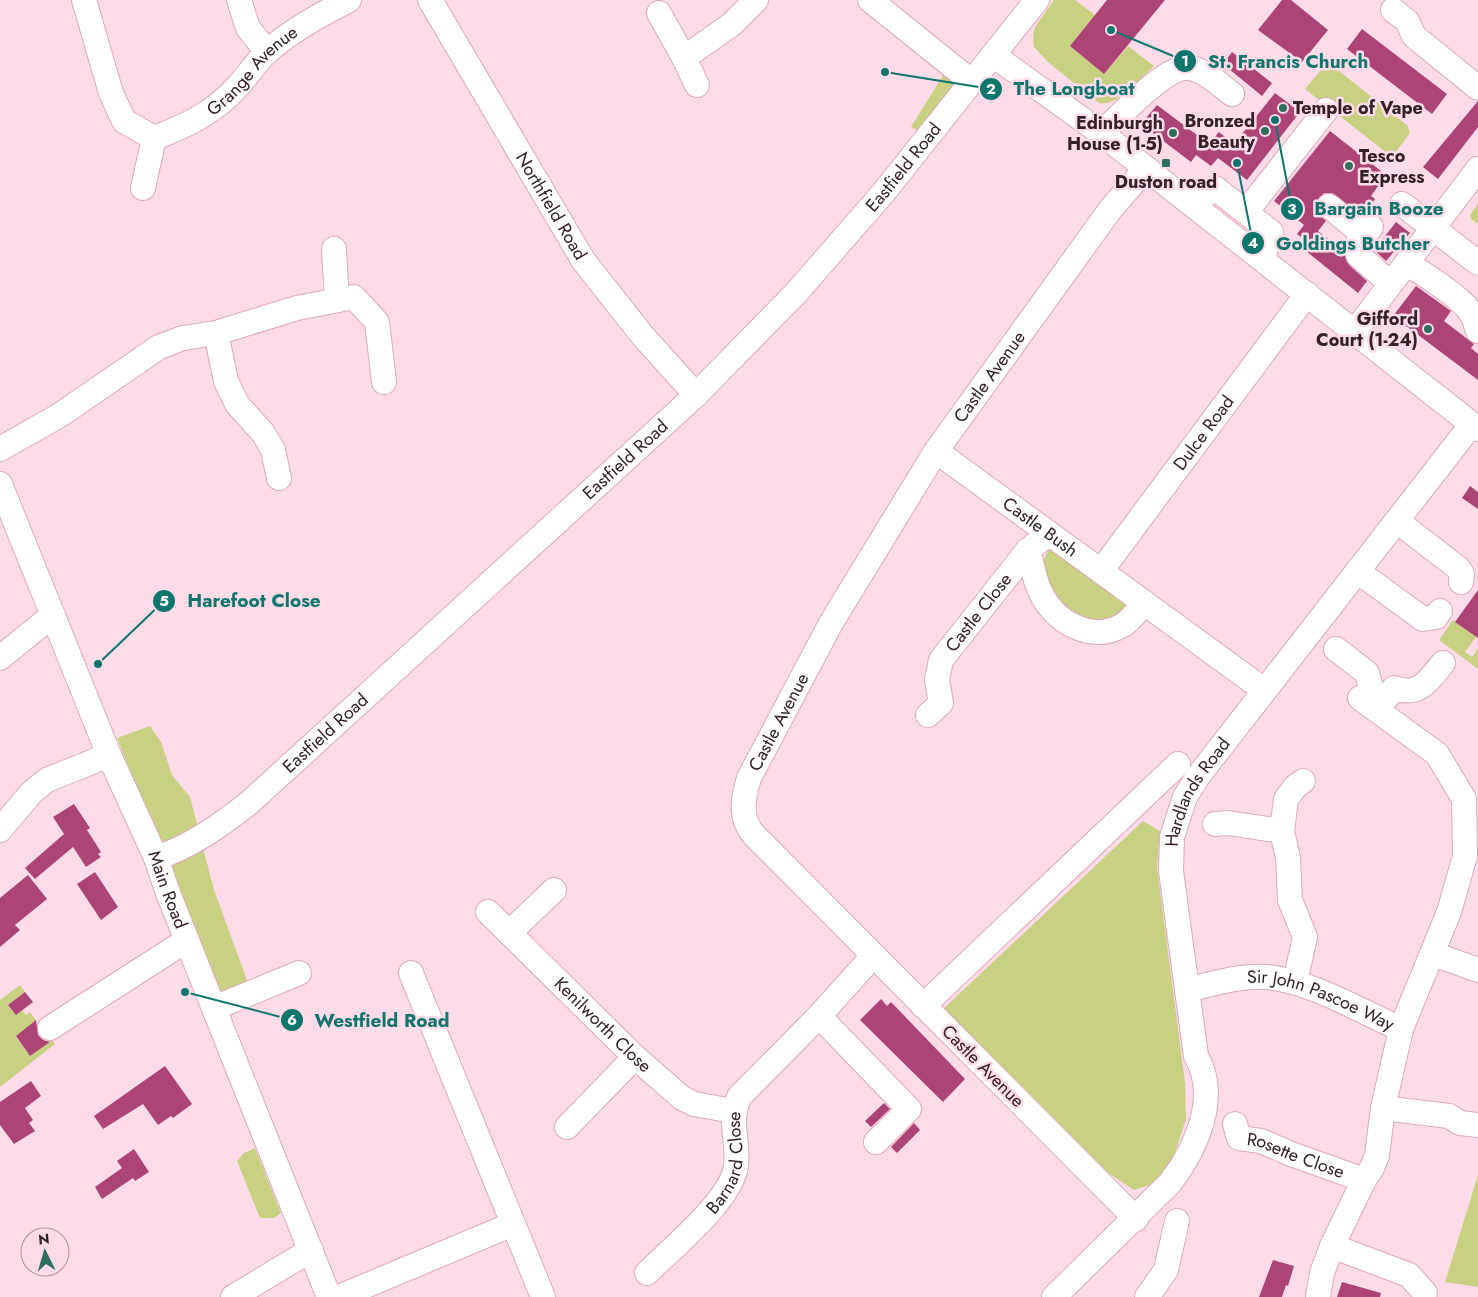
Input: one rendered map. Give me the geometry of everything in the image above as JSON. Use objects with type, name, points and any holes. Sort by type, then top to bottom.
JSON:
[{"type":"street","points":[[84,0],[112,92],[124,121],[154,138],[143,188]]},
{"type":"street","points":[[239,0],[248,28],[267,52]]},
{"type":"street","name":"Grange Avenue","points":[[154,138],[186,126],[216,108],[267,52],[317,16],[350,0]]},
{"type":"street","name":"Northfield Road","points":[[430,0],[583,260],[642,335],[696,395]]},
{"type":"street","points":[[684,58],[732,24],[756,0]]},
{"type":"street","points":[[870,0],[972,82]]},
{"type":"street","name":"Eastfield Road","points":[[156,858],[200,838],[224,823],[249,803],[696,395],[802,286],[884,192],[1037,0]]},
{"type":"street","points":[[1393,10],[1407,21],[1414,36],[1478,88]]},
{"type":"street","points":[[659,13],[697,85]]},
{"type":"street","points":[[994,54],[1101,132],[1475,427]]},
{"type":"street","points":[[1101,132],[1172,71],[1189,68],[1203,73],[1232,94]]},
{"type":"street","points":[[1246,212],[1326,110]]},
{"type":"street","name":"Castle Avenue","points":[[1136,1219],[750,831],[744,816],[743,799],[748,778],[831,623],[936,451],[1110,210],[1146,168]]},
{"type":"street","points":[[1355,331],[1390,283],[1434,230],[1478,169]]},
{"type":"street","points":[[1193,204],[1215,188],[1271,232],[1263,258]]},
{"type":"street","points":[[1402,204],[1478,263]]},
{"type":"street","points":[[1329,206],[1367,231],[1357,244],[1358,255],[1390,283]]},
{"type":"street","points":[[334,248],[337,300]]},
{"type":"street","points":[[1406,264],[1420,271],[1462,303],[1472,313],[1478,331]]},
{"type":"street","name":"Dulce Road","points":[[1101,571],[1307,294]]},
{"type":"street","points":[[0,449],[60,415],[158,347],[183,338],[216,333],[297,308],[354,297],[377,322],[384,382]]},
{"type":"street","points":[[216,333],[226,380],[237,404],[263,433],[272,450],[279,478]]},
{"type":"street","name":"Hardlands Road","points":[[1054,1297],[1136,1219],[1170,1183],[1186,1162],[1202,1123],[1204,1098],[1203,1069],[1196,1056],[1171,871],[1172,837],[1185,797],[1199,775],[1396,521],[1475,427]]},
{"type":"street","name":"Castle Bush","points":[[936,451],[1264,690]]},
{"type":"street","name":"Main Road","points":[[0,484],[109,755],[156,858],[329,1297]]},
{"type":"street","points":[[1396,521],[1458,568],[1462,574],[1461,582]]},
{"type":"street","name":"Castle Close","points":[[942,708],[937,680],[940,660],[1028,550],[1049,534]]},
{"type":"street","name":"Castle Bush","points":[[1028,550],[1039,590],[1049,608],[1068,625],[1088,631],[1107,630],[1122,625],[1145,603]]},
{"type":"street","points":[[1357,571],[1423,619],[1436,617],[1440,611]]},
{"type":"street","points":[[0,658],[52,615]]},
{"type":"street","points":[[1336,649],[1367,673],[1368,704]]},
{"type":"street","points":[[1368,704],[1394,688],[1402,691],[1417,690],[1428,682],[1443,663]]},
{"type":"street","points":[[1368,704],[1437,754],[1472,817],[1466,856],[1449,912],[1401,1029]]},
{"type":"street","points":[[0,830],[31,793],[47,780],[109,755]]},
{"type":"street","name":"Hardlands Road","points":[[923,1006],[1178,764]]},
{"type":"street","points":[[1295,982],[1304,937],[1290,900],[1298,858],[1282,831],[1286,799],[1294,787],[1304,780]]},
{"type":"street","points":[[1215,824],[1228,823],[1282,831]]},
{"type":"street","points":[[509,933],[554,890]]},
{"type":"street","name":"Kenilworth Close","points":[[488,912],[636,1057],[682,1098],[694,1104],[733,1112]]},
{"type":"street","points":[[50,1028],[187,940]]},
{"type":"street","points":[[1433,954],[1478,970]]},
{"type":"street","name":"Barnard Close","points":[[647,1273],[721,1200],[732,1184],[736,1166],[733,1112],[739,1097],[820,1016],[873,956]]},
{"type":"street","points":[[214,1008],[299,973]]},
{"type":"street","points":[[410,973],[439,1038],[543,1297]]},
{"type":"street","name":"Sir John Pascoe Way","points":[[1187,990],[1238,979],[1264,977],[1295,982],[1401,1029],[1383,1108],[1377,1155],[1332,1246],[1322,1274],[1318,1297]]},
{"type":"street","points":[[820,1016],[909,1109],[876,1142]]},
{"type":"street","points":[[567,1126],[636,1057]]},
{"type":"street","points":[[1383,1108],[1449,1116],[1460,1123],[1478,1125]]},
{"type":"street","name":"Rosette Close","points":[[1236,1124],[1239,1138],[1261,1141],[1290,1154],[1364,1180]]},
{"type":"street","points":[[1151,1293],[1166,1270],[1177,1221]]},
{"type":"street","points":[[339,1297],[513,1224]]},
{"type":"street","points":[[1332,1246],[1409,1275],[1425,1293]]},
{"type":"street","points":[[233,1297],[311,1250]]},
{"type":"green space","points":[[1054,0],[1075,0],[1095,15],[1070,46],[1104,74],[1128,46],[1154,66],[1122,96],[1107,103],[1099,103],[1049,63],[1034,47],[1033,36],[1035,27]]},
{"type":"green space","points":[[1324,66],[1334,67],[1408,126],[1410,133],[1392,157],[1305,89]]},
{"type":"green space","points":[[947,69],[956,83],[920,132],[911,127]]},
{"type":"green space","points":[[1478,204],[1478,224],[1471,219],[1470,215]]},
{"type":"green space","points":[[1049,548],[1131,607],[1121,616],[1093,623],[1052,602],[1041,566]]},
{"type":"green space","points":[[1453,620],[1477,636],[1465,652],[1472,657],[1478,648],[1478,669],[1439,640]]},
{"type":"green space","points":[[150,726],[161,742],[172,775],[190,797],[214,890],[251,991],[224,1005],[117,738]]},
{"type":"green space","points":[[1143,821],[1160,831],[1157,868],[1185,1082],[1186,1119],[1172,1162],[1152,1184],[1134,1190],[1110,1174],[942,1010]]},
{"type":"green space","points":[[20,985],[25,992],[8,1005],[16,1015],[22,1010],[26,1015],[30,1012],[36,1020],[16,1037],[30,1056],[52,1040],[55,1044],[0,1087],[0,1000]]},
{"type":"green space","points":[[255,1148],[281,1213],[274,1218],[260,1218],[237,1161],[244,1153]]},
{"type":"green space","points":[[1478,1175],[1478,1287],[1445,1282]]},
{"type":"building","points":[[1107,0],[1165,0],[1104,74],[1070,46]]},
{"type":"building","points":[[1282,0],[1291,0],[1328,30],[1302,62],[1258,30]]},
{"type":"building","points":[[1362,29],[1447,94],[1432,114],[1347,49]]},
{"type":"building","points":[[1232,52],[1272,83],[1262,96],[1223,64]]},
{"type":"building","points":[[1275,93],[1300,112],[1247,180],[1218,158],[1211,166],[1196,155],[1191,162],[1141,124],[1157,105],[1209,144],[1219,132],[1234,144]]},
{"type":"building","points":[[1478,101],[1478,127],[1438,179],[1423,167]]},
{"type":"building","points":[[1330,131],[1386,175],[1371,196],[1375,199],[1363,216],[1332,193],[1324,193],[1316,203],[1316,211],[1326,221],[1318,231],[1344,251],[1349,265],[1367,281],[1358,293],[1306,251],[1312,245],[1297,234],[1304,225],[1274,201]]},
{"type":"building","points":[[1396,222],[1410,233],[1386,261],[1374,250]]},
{"type":"building","name":"Gifford Court (1-24)","points":[[1416,286],[1451,311],[1444,321],[1474,344],[1471,348],[1478,354],[1478,380],[1393,316]]},
{"type":"building","points":[[1470,486],[1478,492],[1478,509],[1462,498]]},
{"type":"building","points":[[1478,590],[1478,638],[1455,622]]},
{"type":"building","points":[[74,804],[90,828],[87,830],[101,852],[98,854],[101,857],[86,867],[73,847],[35,879],[25,868],[64,834],[53,817]]},
{"type":"building","points":[[95,872],[118,907],[101,920],[77,884]]},
{"type":"building","points":[[28,875],[47,899],[15,925],[20,930],[0,947],[0,898]]},
{"type":"building","points":[[25,992],[33,1002],[16,1015],[8,1005]]},
{"type":"building","points":[[881,999],[887,1006],[891,1002],[965,1079],[943,1102],[860,1020]]},
{"type":"building","points":[[36,1020],[38,1035],[43,1040],[50,1042],[30,1056],[16,1036]]},
{"type":"building","points":[[165,1066],[192,1104],[173,1118],[171,1116],[158,1125],[143,1104],[103,1129],[94,1116]]},
{"type":"building","points":[[31,1081],[41,1096],[25,1108],[33,1120],[29,1123],[35,1131],[14,1144],[0,1125],[0,1102]]},
{"type":"building","points":[[884,1103],[890,1109],[871,1127],[865,1121]]},
{"type":"building","points":[[914,1123],[920,1130],[897,1153],[891,1147]]},
{"type":"building","points":[[134,1149],[149,1172],[135,1181],[133,1178],[102,1199],[95,1187],[122,1168],[117,1161]]},
{"type":"building","points":[[1273,1260],[1294,1266],[1288,1286],[1286,1285],[1282,1297],[1259,1297]]},
{"type":"building","points":[[1342,1282],[1381,1293],[1380,1297],[1337,1297]]},
{"type":"place","name":"St. Francis Church","points":[[1111,30]]},
{"type":"place","name":"The Longboat","points":[[885,72]]},
{"type":"place","name":"Temple of Vape","points":[[1283,108]]},
{"type":"place","name":"Bargain Booze","points":[[1275,120]]},
{"type":"place","name":"Bronzed Beauty","points":[[1265,131]]},
{"type":"place","name":"Edinburgh House (1-5)","points":[[1173,133]]},
{"type":"place","name":"Duston road","points":[[1166,163]]},
{"type":"place","name":"Goldings Butcher","points":[[1237,163]]},
{"type":"place","name":"Tesco Express","points":[[1349,166]]},
{"type":"place","name":"Gifford Court (1-24)","points":[[1428,329]]},
{"type":"place","name":"Harefoot Close","points":[[98,664]]},
{"type":"place","name":"Westfield Road","points":[[185,992]]}]
